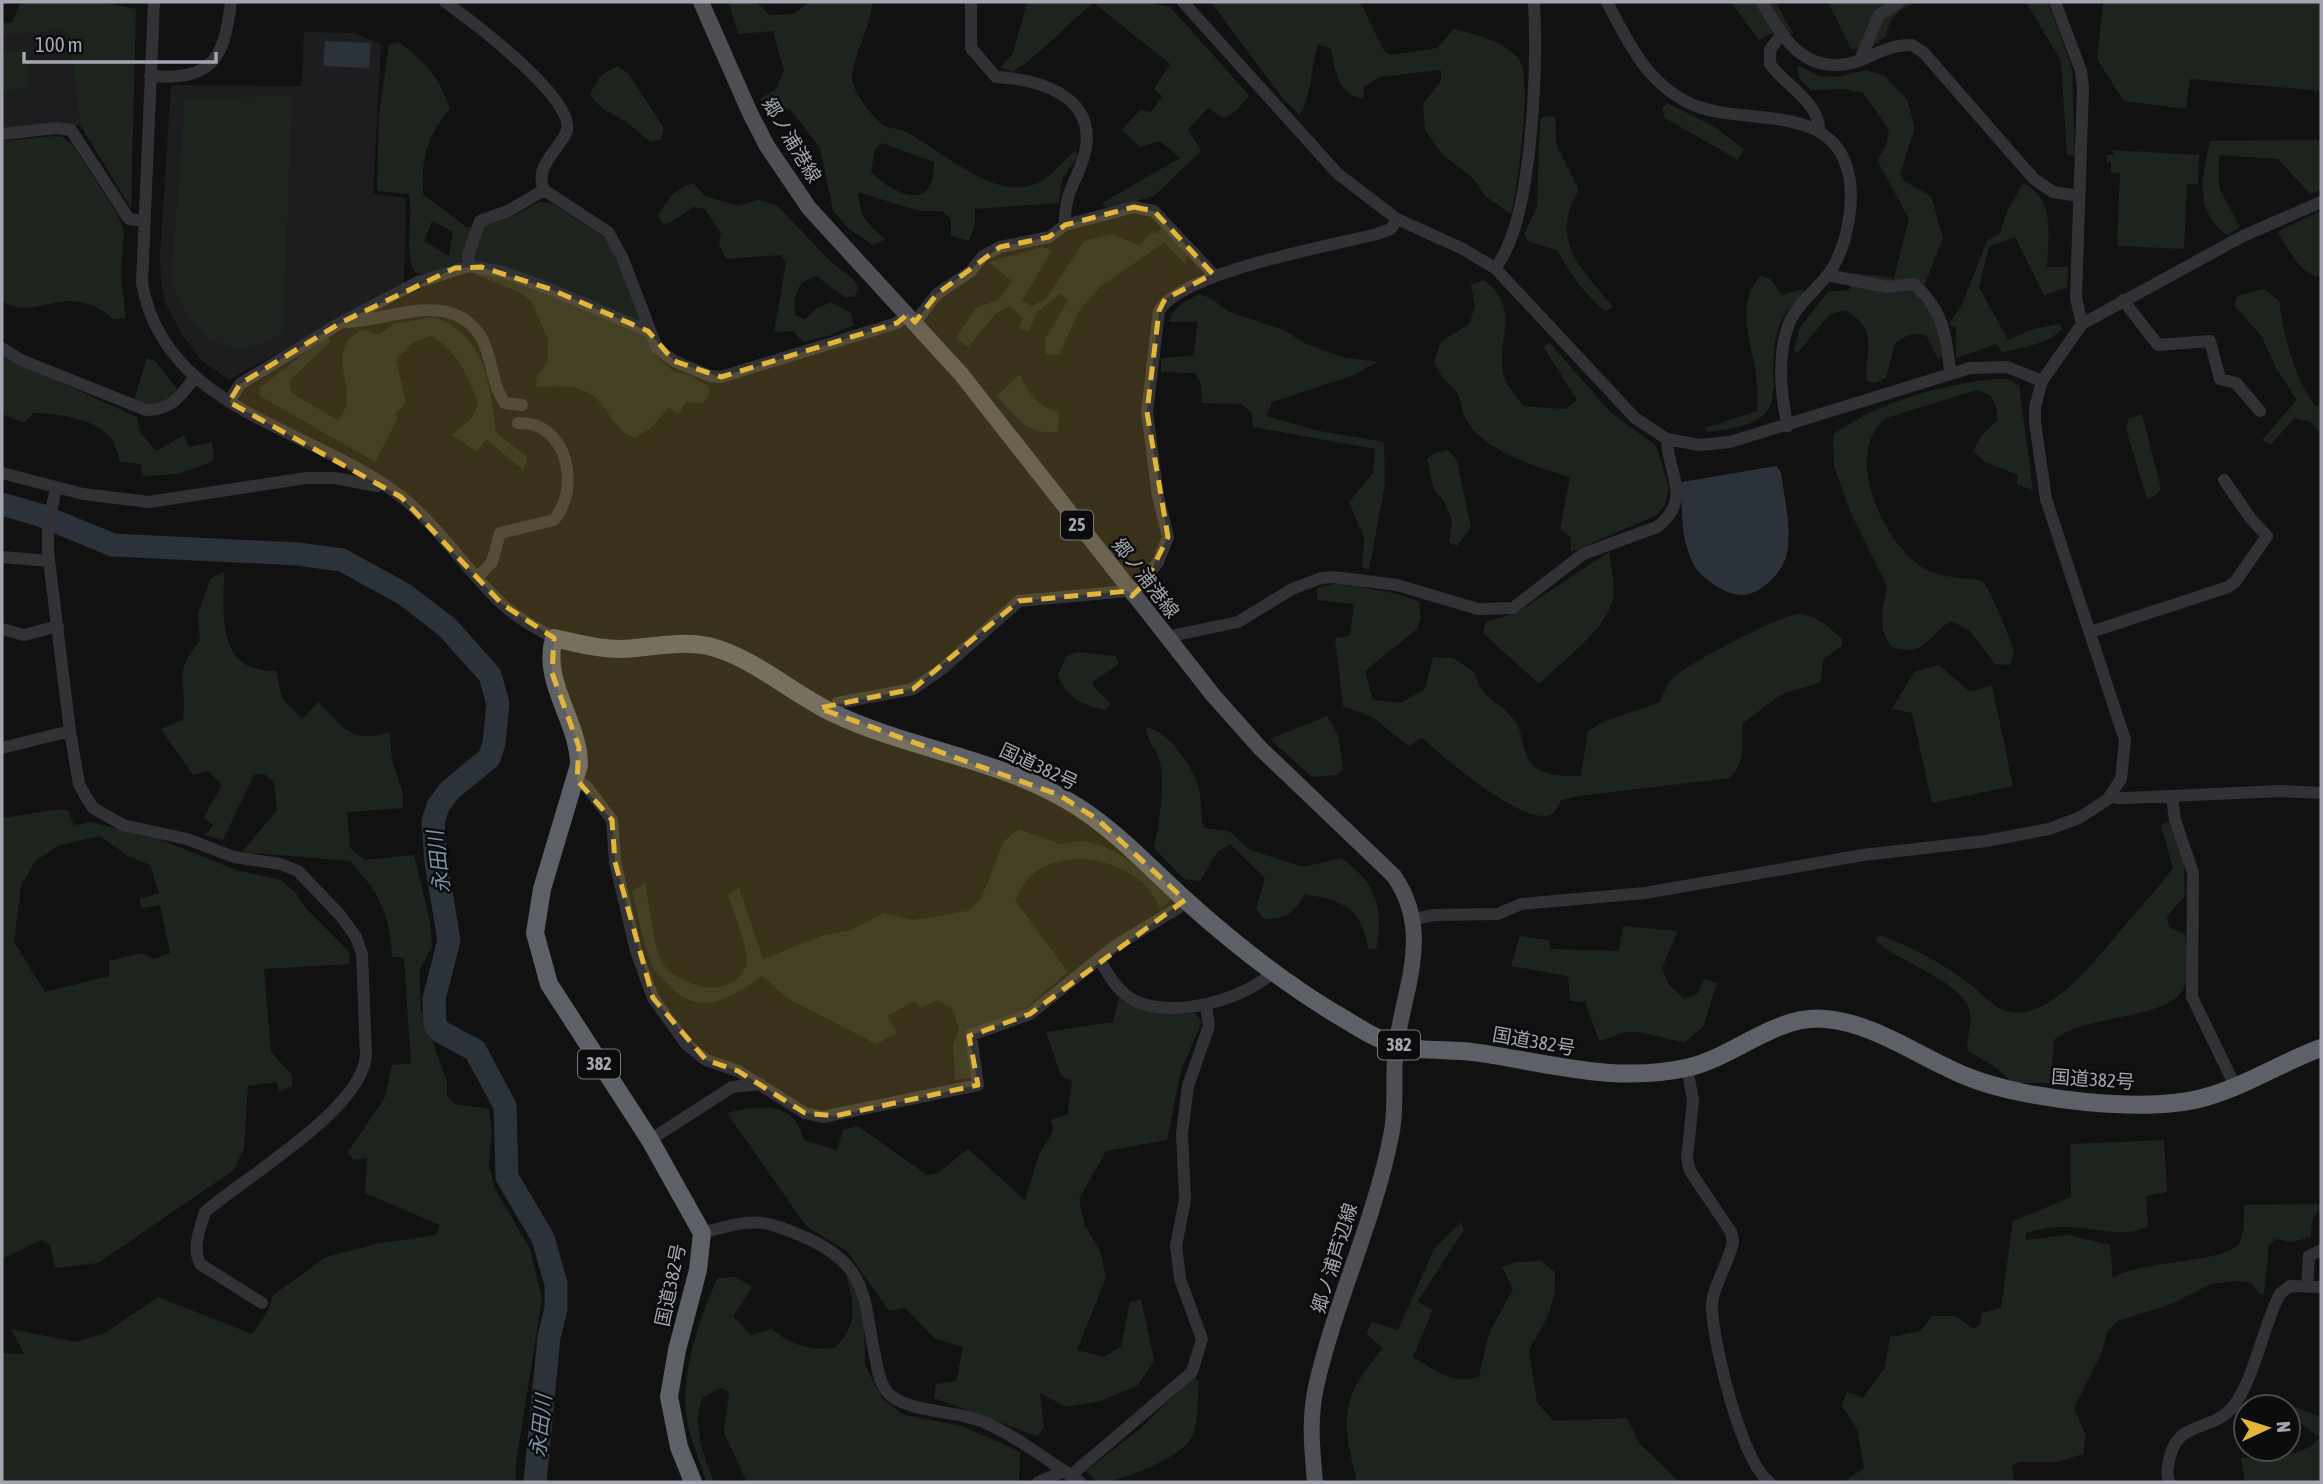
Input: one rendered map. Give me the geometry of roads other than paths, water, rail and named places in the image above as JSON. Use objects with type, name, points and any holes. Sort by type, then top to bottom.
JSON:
[{"type":"highway","name":"国道382号","points":[[693,1482],[679,1447],[670,1397],[677,1350],[698,1270],[702,1233],[650,1140],[549,984],[538,949],[536,920],[542,889],[577,780],[579,747],[552,673],[549,654],[554,638],[621,649],[706,646],[738,658],[833,713],[999,768],[1059,795],[1097,819],[1185,900],[1274,971],[1374,1037],[1396,1045],[1424,1051],[1476,1052],[1559,1069],[1610,1074],[1651,1074],[1686,1068],[1717,1058],[1801,1020],[1822,1018],[1864,1029],[1982,1083],[2031,1095],[2173,1104],[2209,1096],[2321,1048]]},
{"type":"main road","name":"郷ノ浦港線","points":[[701,2],[750,113],[789,181],[824,226],[961,374],[1130,594],[1260,748],[1394,876],[1414,919],[1415,939],[1396,1045]]},
{"type":"main road","name":"郷ノ浦芦辺線","points":[[1315,1482],[1311,1434],[1316,1387],[1391,1136],[1396,1045]]},
{"type":"street","points":[[154,2],[142,283],[148,313],[172,355],[194,377],[229,402],[389,489],[422,516],[502,604],[554,638]]},
{"type":"street","points":[[150,76],[186,77],[198,74],[223,44],[231,2]]},
{"type":"street","points":[[445,2],[551,92],[566,114],[567,131],[540,172],[544,190],[608,232],[622,257],[657,348],[674,361],[721,377],[912,318],[937,294],[971,271],[983,256],[1000,247],[1049,237],[1065,225],[1135,207],[1154,211],[1213,274]]},
{"type":"street","points":[[971,2],[971,48],[996,77],[1027,78],[1058,89],[1083,120],[1085,150],[1068,190],[1065,225]]},
{"type":"street","points":[[1183,2],[1338,174],[1396,219],[1461,248],[1495,268],[1635,418],[1667,439],[1709,446],[1788,426],[1970,368],[2007,367],[2042,381]]},
{"type":"street","points":[[1495,268],[1505,256],[1515,225],[1525,176],[1531,104],[1534,2]]},
{"type":"street","points":[[1606,2],[1647,73],[1674,94],[1690,104],[1719,113],[1784,120],[1819,130],[1843,156],[1850,180],[1848,215],[1841,248],[1827,275],[1791,318],[1784,337],[1783,388],[1788,426]]},
{"type":"street","points":[[1762,2],[1780,36],[1790,46],[1828,66],[1842,66],[1888,49],[1912,45],[1924,53],[2034,179],[2053,192],[2078,196]]},
{"type":"street","points":[[1860,60],[1879,15],[1899,2]]},
{"type":"street","points":[[2055,2],[2081,71],[2083,88],[2076,298],[2082,324]]},
{"type":"street","points":[[1780,36],[1770,50],[1770,64],[1813,109],[1819,121],[1819,130]]},
{"type":"street","points":[[2,134],[71,130],[129,219],[144,221]]},
{"type":"street","points":[[469,265],[468,256],[480,221],[508,211],[544,190]]},
{"type":"street","points":[[1414,919],[1434,915],[1498,914],[1521,904],[1645,893],[1863,855],[2029,834],[2065,824],[2098,807],[2113,793],[2124,767],[2124,740],[2056,531],[2042,474],[2035,407],[2042,381],[2082,324],[2243,236],[2321,202]]},
{"type":"street","points":[[833,713],[837,703],[913,689],[942,669],[1020,601],[1130,594],[1158,562],[1168,537],[1158,496],[1147,412],[1158,311],[1166,299],[1213,274],[1377,234],[1391,229],[1396,219]]},
{"type":"street","points":[[229,402],[240,384],[342,322],[418,282],[469,265],[503,272],[550,289],[649,331]]},
{"type":"street","points":[[1827,275],[1887,287],[1914,284],[1941,316],[1946,331],[1950,373]]},
{"type":"street","points":[[2123,300],[2158,345],[2210,341],[2220,379],[2236,383],[2260,411]]},
{"type":"street","points":[[342,322],[363,322],[423,310],[452,312],[481,336],[492,361],[499,395],[505,402],[522,405]]},
{"type":"street","points":[[2,348],[21,360],[146,410],[166,408],[180,397],[194,377]]},
{"type":"street","points":[[478,577],[492,562],[500,533],[554,520],[560,513],[566,494],[564,450],[551,434],[530,423],[518,423]]},
{"type":"street","points":[[1166,637],[1238,622],[1292,589],[1335,577],[1397,585],[1478,609],[1513,608],[1583,554],[1664,522],[1672,512],[1677,494],[1676,473],[1667,453],[1667,439]]},
{"type":"street","points":[[2,473],[56,488],[127,501],[149,502],[306,478],[335,478],[389,489]]},
{"type":"street","points":[[2091,632],[2228,587],[2235,582],[2267,536],[2250,519],[2224,480]]},
{"type":"street","points":[[56,488],[48,526],[49,561],[69,731],[79,784],[93,808],[123,825],[207,845],[234,857],[280,864],[298,871],[340,915],[356,937],[362,954],[366,1055],[365,1067],[359,1078],[328,1115],[205,1212],[201,1224],[196,1254],[200,1264],[262,1303]]},
{"type":"street","points":[[2,557],[49,561]]},
{"type":"street","points":[[2,629],[23,635],[58,626]]},
{"type":"street","points":[[2,748],[69,731]]},
{"type":"street","points":[[577,780],[587,787],[612,820],[615,862],[636,951],[653,998],[687,1044],[706,1060],[738,1071],[805,1113],[823,1117],[978,1085],[971,1035],[1030,1014],[1115,946],[1178,908],[1185,900]]},
{"type":"street","points":[[2113,793],[2122,798],[2281,791],[2321,793]]},
{"type":"street","points":[[2172,796],[2175,820],[2193,873],[2192,997],[2235,1086]]},
{"type":"street","points":[[1100,960],[1112,981],[1136,1001],[1174,1008],[1206,1005],[1265,981],[1274,971]]},
{"type":"street","points":[[1038,1482],[1072,1476],[1192,1372],[1198,1360],[1202,1339],[1180,1279],[1176,1246],[1185,1200],[1182,1134],[1188,1086],[1209,1026],[1206,1005]]},
{"type":"street","points":[[1686,1068],[1693,1100],[1688,1147],[1690,1171],[1731,1232],[1733,1242],[1711,1307],[1733,1409],[1748,1455],[1769,1482]]},
{"type":"street","points":[[650,1140],[732,1087],[761,1084]]},
{"type":"street","points":[[702,1233],[759,1220],[776,1224],[840,1257],[859,1278],[878,1373],[887,1392],[901,1403],[944,1410],[985,1423],[1072,1476]]},
{"type":"street","points":[[2307,1286],[2309,1256],[2321,1250]]},
{"type":"street","points":[[2169,1482],[2167,1469],[2174,1442],[2179,1435],[2214,1421],[2229,1411],[2239,1399],[2280,1294],[2290,1286],[2321,1287]]},
{"type":"waterway","name":"永田川","points":[[2,504],[40,515],[113,545],[298,554],[342,560],[404,594],[447,627],[490,675],[498,704],[494,743],[489,758],[449,791],[438,806],[433,822],[436,862],[449,940],[434,999],[435,1025],[441,1032],[475,1050],[505,1106],[507,1177],[543,1238],[556,1284],[556,1309],[549,1337],[535,1482]]}]
